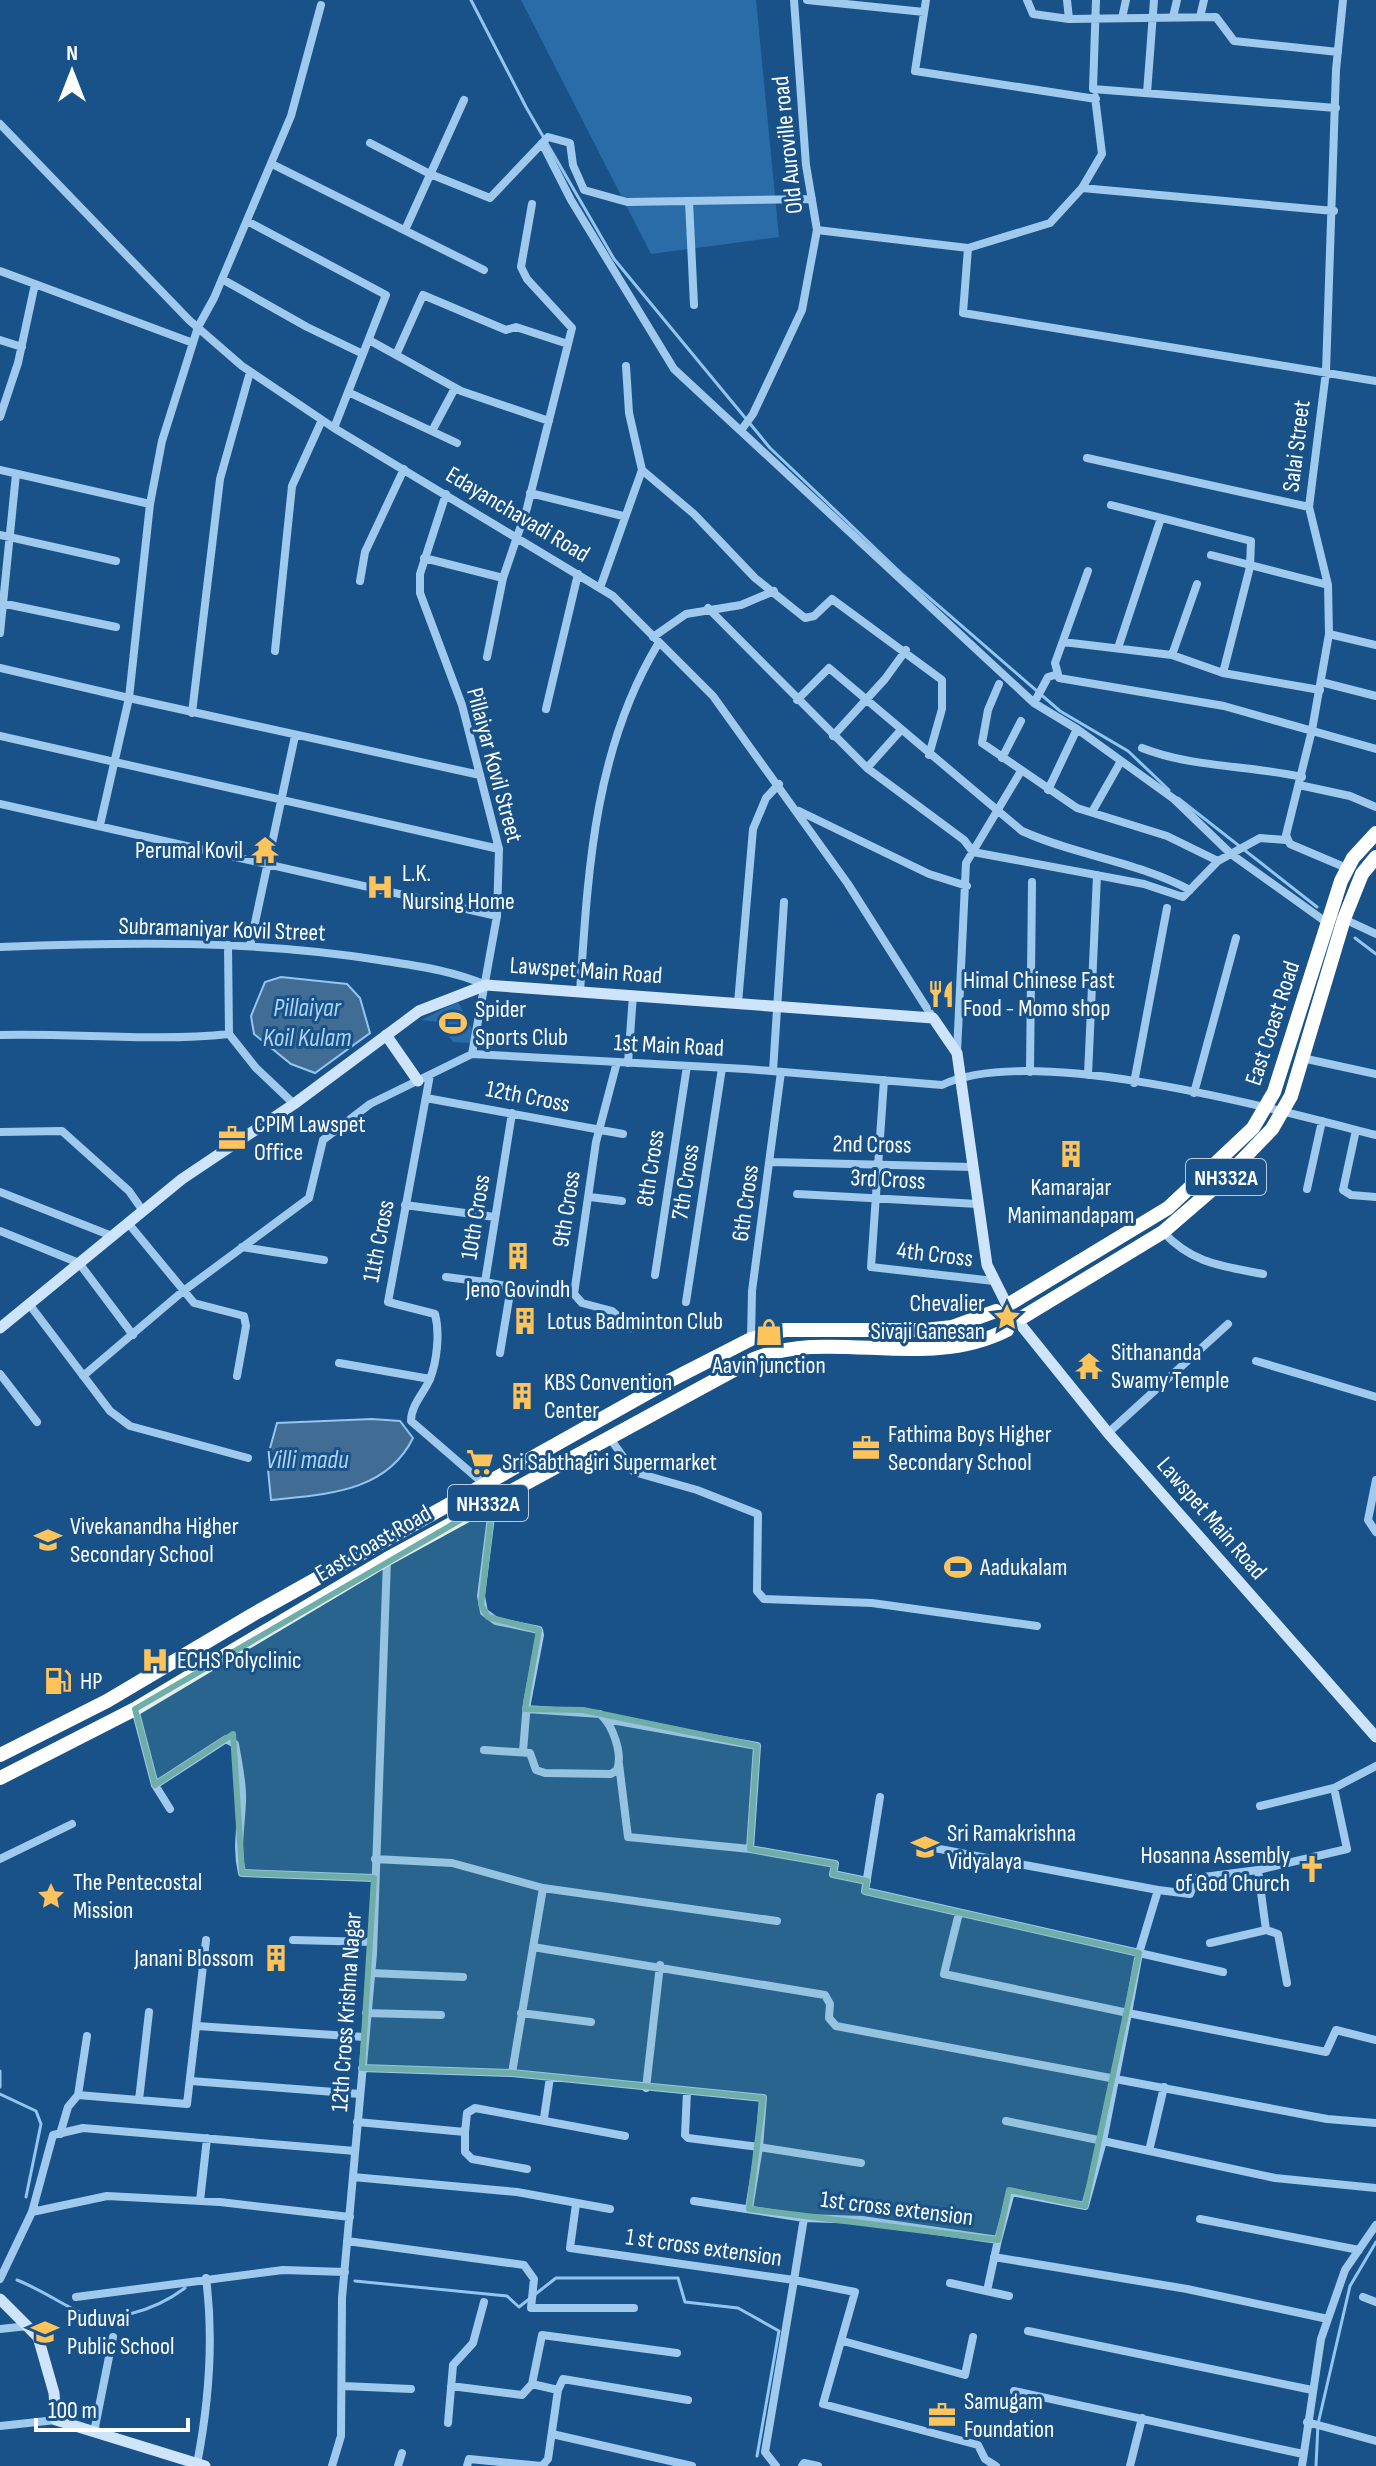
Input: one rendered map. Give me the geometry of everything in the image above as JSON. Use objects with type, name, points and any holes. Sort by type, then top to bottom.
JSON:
[{"type":"highway","name":"East Coast Road","points":[[0,1755],[107,1701],[484,1484],[751,1339],[785,1330],[925,1330],[952,1327],[1004,1305],[1168,1208],[1236,1147],[1267,1107],[1326,922],[1347,868],[1376,833]]},
{"type":"highway","name":"East Coast Road","points":[[0,1778],[135,1709],[387,1559],[769,1353],[785,1349],[951,1349],[985,1341],[1163,1232],[1247,1157],[1284,1112],[1344,919],[1369,877],[1376,857]]},
{"type":"highway","points":[[1004,1305],[1019,1307],[1017,1324],[997,1323],[1004,1305]]},
{"type":"street","name":"Old Auroville road","points":[[794,0],[817,230],[968,248]]},
{"type":"street","points":[[807,0],[924,12]]},
{"type":"street","points":[[926,0],[915,71],[1096,99]]},
{"type":"street","points":[[1027,0],[1033,14],[1069,19],[1216,17],[1234,41],[1338,52]]},
{"type":"street","points":[[1067,0],[1069,19]]},
{"type":"street","points":[[1096,0],[1093,89],[1102,154],[1082,188],[1050,223],[968,248],[963,313],[1376,381]]},
{"type":"street","points":[[1122,18],[1126,0]]},
{"type":"street","points":[[1147,93],[1154,0]]},
{"type":"street","points":[[1173,17],[1177,0]]},
{"type":"street","points":[[1200,17],[1204,0]]},
{"type":"street","name":"Salai Street","points":[[1286,840],[1312,730],[1329,634],[1328,585],[1309,507],[1326,372],[1338,52],[1343,0]]},
{"type":"street","points":[[100,825],[129,698],[150,504],[162,441],[198,327],[272,164],[294,104],[321,5]]},
{"type":"street","points":[[1093,89],[1336,108]]},
{"type":"street","points":[[405,230],[464,100]]},
{"type":"street","name":"Edayanchavadi Road","points":[[0,124],[198,327],[250,372],[334,428],[519,536],[600,588],[641,621],[713,696],[779,784],[933,1018]]},
{"type":"street","points":[[545,140],[570,143],[573,165],[584,190],[627,202],[812,199]]},
{"type":"street","points":[[370,143],[430,174],[490,198],[545,140]]},
{"type":"street","points":[[545,140],[571,200],[674,369],[742,429],[868,551],[1001,669],[1034,703],[1077,729],[1174,799],[1234,852],[1326,922]]},
{"type":"street","points":[[272,164],[484,270]]},
{"type":"street","points":[[1082,188],[1334,211]]},
{"type":"street","points":[[689,201],[694,305]]},
{"type":"street","points":[[487,657],[503,578],[519,536],[572,328],[527,279],[521,267],[530,234],[532,204]]},
{"type":"street","points":[[247,221],[386,295],[334,428]]},
{"type":"street","points":[[742,429],[753,414],[802,310],[817,230]]},
{"type":"street","points":[[0,271],[193,343]]},
{"type":"street","points":[[222,279],[307,327],[363,354]]},
{"type":"street","points":[[0,417],[22,347],[35,284]]},
{"type":"street","points":[[396,355],[423,295],[506,330],[516,327],[568,344]]},
{"type":"street","points":[[0,340],[22,347]]},
{"type":"street","points":[[369,340],[455,388],[549,421]]},
{"type":"street","points":[[600,588],[623,516],[642,470],[629,413],[626,366]]},
{"type":"street","points":[[192,713],[220,479],[250,372]]},
{"type":"street","points":[[432,431],[455,388]]},
{"type":"street","points":[[348,392],[457,443]]},
{"type":"street","points":[[275,651],[292,486],[322,420]]},
{"type":"street","points":[[1087,458],[1309,507]]},
{"type":"street","points":[[360,581],[365,552],[404,469]]},
{"type":"street","points":[[0,470],[150,504]]},
{"type":"street","points":[[642,470],[694,514],[755,578],[805,618],[814,616],[832,599],[906,650],[942,680],[944,690],[929,755]]},
{"type":"street","points":[[0,633],[12,538],[16,474]]},
{"type":"street","points":[[530,493],[623,516]]},
{"type":"street","name":"Pillaiyar Kovil Street","points":[[446,494],[424,558],[420,593],[462,705],[499,849],[497,916],[472,1054]]},
{"type":"street","points":[[1111,505],[1247,538],[1252,547],[1250,567],[1223,673]]},
{"type":"street","points":[[1118,648],[1161,518]]},
{"type":"street","points":[[0,535],[116,561]]},
{"type":"street","points":[[1211,555],[1328,585]]},
{"type":"street","points":[[424,558],[503,578]]},
{"type":"street","points":[[1055,675],[1088,571]]},
{"type":"street","points":[[546,709],[578,574]]},
{"type":"street","points":[[1172,655],[1197,584]]},
{"type":"street","points":[[580,992],[597,804],[640,674],[656,640],[686,614],[741,605],[774,591]]},
{"type":"street","points":[[2,603],[116,627]]},
{"type":"street","points":[[708,608],[867,768],[964,840],[973,852],[1144,884],[1183,897],[1218,861],[1260,838],[1286,840],[1369,877]]},
{"type":"street","points":[[1329,634],[1376,645]]},
{"type":"street","points":[[1063,642],[1172,655],[1223,673],[1376,696]]},
{"type":"street","points":[[833,736],[906,650]]},
{"type":"street","points":[[0,668],[480,775]]},
{"type":"street","points":[[797,700],[829,668],[997,814],[1022,831],[1056,847],[1143,867],[1190,890]]},
{"type":"street","points":[[1034,703],[1048,677],[1055,675],[1067,681],[1224,706],[1376,749]]},
{"type":"street","points":[[999,684],[988,710],[982,743],[1048,790],[1092,812],[1167,836],[1218,861]]},
{"type":"street","points":[[1002,758],[1021,721]]},
{"type":"street","points":[[1048,790],[1077,729]]},
{"type":"street","points":[[867,768],[901,730]]},
{"type":"street","points":[[0,736],[499,849]]},
{"type":"street","points":[[250,946],[295,736]]},
{"type":"street","points":[[1142,748],[1179,760],[1248,766],[1350,796],[1376,807]]},
{"type":"street","points":[[1092,812],[1121,761]]},
{"type":"street","points":[[1004,1305],[987,1265],[957,1053],[966,863],[1021,771]]},
{"type":"street","points":[[738,1003],[753,829],[766,798],[779,784]]},
{"type":"street","points":[[0,804],[497,916]]},
{"type":"street","points":[[798,811],[929,874],[967,886]]},
{"type":"street","points":[[1088,1075],[1097,875]]},
{"type":"street","points":[[1030,1072],[1032,882]]},
{"type":"street","name":"6th Cross","points":[[751,1339],[752,1291],[771,1162],[784,902]]},
{"type":"street","points":[[1134,1083],[1167,908]]},
{"type":"street","points":[[1344,919],[1376,934]]},
{"type":"street","points":[[1194,1093],[1236,938]]},
{"type":"street","points":[[228,945],[229,1034],[256,1068],[294,1104]]},
{"type":"street","name":"Subramaniyar Kovil Street","points":[[0,947],[228,945],[322,951],[455,972],[486,985]]},
{"type":"street","name":"Lawspet Main Road","points":[[2,1324],[182,1179],[294,1104],[419,1011],[486,985],[933,1018]]},
{"type":"street","points":[[628,1063],[633,995]]},
{"type":"street","points":[[933,1018],[957,1053]]},
{"type":"street","points":[[0,1035],[72,1033],[179,1039],[229,1034]]},
{"type":"street","points":[[386,1035],[418,1081]]},
{"type":"street","name":"1st Main Road","points":[[83,1376],[182,1292],[309,1198],[323,1140],[370,1104],[472,1054],[722,1068],[942,1085],[958,1077],[1030,1072],[1088,1075],[1267,1107],[1376,1135]]},
{"type":"street","points":[[1302,1058],[1376,1074]]},
{"type":"street","name":"9th Cross","points":[[617,1062],[599,1130],[579,1248],[576,1300],[612,1311],[631,1328]]},
{"type":"street","name":"8th Cross","points":[[655,1275],[687,1066]]},
{"type":"street","name":"7th Cross","points":[[686,1302],[722,1068]]},
{"type":"street","name":"11th Cross","points":[[430,1075],[388,1302],[435,1314],[436,1355],[430,1379],[411,1413],[411,1421],[484,1484]]},
{"type":"street","points":[[875,1199],[884,1080]]},
{"type":"street","name":"12th Cross","points":[[426,1098],[623,1134]]},
{"type":"street","name":"10th Cross","points":[[500,1353],[511,1287],[485,1282],[512,1113]]},
{"type":"street","points":[[1307,1189],[1322,1121]]},
{"type":"street","points":[[1356,1130],[1343,1190],[1351,1195],[1376,1197]]},
{"type":"street","points":[[0,1132],[62,1131],[129,1191],[143,1211]]},
{"type":"street","name":"2nd Cross","points":[[771,1162],[972,1167]]},
{"type":"street","points":[[0,1192],[112,1236]]},
{"type":"street","name":"3rd Cross","points":[[797,1194],[978,1204]]},
{"type":"street","points":[[590,1197],[622,1201]]},
{"type":"street","name":"4th Cross","points":[[875,1199],[871,1267],[994,1281]]},
{"type":"street","points":[[405,1205],[495,1217]]},
{"type":"street","points":[[128,1223],[182,1292],[202,1306],[244,1316],[246,1326],[237,1376]]},
{"type":"street","points":[[0,1231],[79,1263],[133,1335]]},
{"type":"street","points":[[1163,1232],[1197,1259],[1263,1274]]},
{"type":"street","points":[[242,1247],[324,1260]]},
{"type":"street","points":[[446,1277],[485,1282]]},
{"type":"street","points":[[29,1304],[110,1411],[130,1426],[248,1458]]},
{"type":"street","name":"Lawspet Main Road","points":[[1017,1324],[1108,1433],[1376,1737]]},
{"type":"street","points":[[1108,1433],[1228,1324]]},
{"type":"street","points":[[1256,1361],[1376,1397]]},
{"type":"street","points":[[339,1363],[430,1379]]},
{"type":"street","points":[[0,1374],[37,1422]]},
{"type":"street","points":[[609,1437],[634,1472],[697,1490],[758,1514],[757,1591],[764,1599],[872,1603],[1037,1626]]},
{"type":"street","points":[[1376,1480],[1368,1520],[1376,1532]]},
{"type":"street","points":[[493,1501],[481,1605],[488,1617],[539,1630],[526,1709],[523,1751]]},
{"type":"street","name":"12th Cross Krishna Nagar","points":[[332,2466],[341,2436],[347,2241],[373,1942],[387,1559]]},
{"type":"street","points":[[135,1709],[155,1785],[170,1809]]},
{"type":"street","points":[[526,1709],[583,1710],[606,1719],[757,1746],[750,1849]]},
{"type":"street","points":[[606,1719],[620,1755],[628,1837],[750,1849],[835,1864],[833,1874],[867,1881]]},
{"type":"street","points":[[155,1785],[226,1739],[235,1744],[240,1770],[242,1800],[237,1853],[242,1873],[374,1878]]},
{"type":"street","points":[[484,1750],[523,1751],[533,1757],[536,1770],[545,1773],[611,1774],[619,1764]]},
{"type":"street","points":[[1260,1806],[1334,1788],[1376,1766]]},
{"type":"street","points":[[929,1847],[1190,1894],[1196,1878],[1258,1870],[1347,1849],[1334,1788]]},
{"type":"street","points":[[880,1797],[865,1891],[1223,1972]]},
{"type":"street","points":[[0,1859],[72,1824]]},
{"type":"street","points":[[375,1859],[452,1863],[543,1888],[777,1921]]},
{"type":"street","points":[[1258,1870],[1266,1930]]},
{"type":"street","points":[[512,2073],[543,1888]]},
{"type":"street","points":[[998,2240],[1011,2192],[1085,2206],[1103,2141],[1139,1953],[1158,1890]]},
{"type":"street","points":[[959,1913],[944,1974],[1326,2052],[1336,2030],[1376,2040]]},
{"type":"street","points":[[1210,1943],[1266,1930],[1278,1934],[1287,1983]]},
{"type":"street","points":[[78,2095],[187,2104],[206,1940]]},
{"type":"street","points":[[293,1940],[373,1942]]},
{"type":"street","points":[[533,1947],[660,1965],[825,1995],[830,2004],[829,2018],[836,2026],[1327,2119],[1376,2123]]},
{"type":"street","points":[[646,2088],[660,1965]]},
{"type":"street","points":[[371,1973],[463,1977]]},
{"type":"street","points":[[139,2100],[149,2012]]},
{"type":"street","points":[[366,2013],[441,2015]]},
{"type":"street","points":[[521,2013],[591,2022]]},
{"type":"street","points":[[197,2026],[364,2037]]},
{"type":"street","points":[[60,2134],[68,2107],[78,2095],[87,2036]]},
{"type":"street","points":[[362,2068],[512,2073],[763,2098],[749,2209]]},
{"type":"street","points":[[544,2118],[550,2077]]},
{"type":"street","points":[[191,2081],[360,2094]]},
{"type":"street","points":[[1149,2151],[1164,2087]]},
{"type":"street","points":[[687,2092],[685,2135],[688,2138],[861,2163]]},
{"type":"street","points":[[527,2169],[472,2159],[465,2152],[467,2113],[475,2108],[544,2118],[625,2136]]},
{"type":"street","points":[[1006,2121],[1275,2178],[1376,2188]]},
{"type":"street","points":[[357,2122],[465,2132]]},
{"type":"street","points":[[0,2279],[32,2212],[53,2135],[83,2128],[355,2151]]},
{"type":"street","points":[[200,2201],[207,2138]]},
{"type":"street","points":[[353,2177],[517,2192],[610,2209]]},
{"type":"street","points":[[32,2212],[107,2196],[200,2201],[350,2217]]},
{"type":"street","points":[[694,2201],[804,2218]]},
{"type":"street","name":"1 st cross extension","points":[[576,2204],[570,2248],[794,2280],[765,2452],[776,2466]]},
{"type":"street","name":"1st cross extension","points":[[794,2280],[804,2218],[862,2220],[998,2240],[987,2291]]},
{"type":"street","points":[[1200,2219],[1359,2250]]},
{"type":"street","points":[[1302,2466],[1312,2390],[1328,2319],[1345,2270],[1376,2225]]},
{"type":"street","points":[[347,2241],[524,2265],[534,2279],[531,2308],[634,2308]]},
{"type":"street","points":[[994,2257],[1187,2289],[1328,2319]]},
{"type":"street","points":[[76,2297],[283,2270],[345,2272]]},
{"type":"street","points":[[0,2426],[56,2420],[171,2461],[201,2465],[209,2404],[210,2310],[206,2278]]},
{"type":"street","points":[[794,2280],[855,2292],[823,2404],[978,2445],[985,2459],[996,2466]]},
{"type":"street","points":[[950,2283],[1009,2296]]},
{"type":"street","points":[[1363,2297],[1376,2302]]},
{"type":"street","points":[[0,2299],[38,2337],[54,2393],[56,2420]]},
{"type":"street","points":[[448,2423],[455,2359],[473,2343],[484,2302]]},
{"type":"street","points":[[0,2329],[28,2326]]},
{"type":"street","points":[[1028,2331],[1312,2390]]},
{"type":"street","points":[[451,2386],[522,2395],[532,2384],[542,2335],[677,2353]]},
{"type":"street","points":[[94,2432],[113,2337]]},
{"type":"street","points":[[843,2341],[965,2375],[973,2337]]},
{"type":"street","points":[[467,2466],[469,2459],[542,2466],[548,2459],[558,2390],[563,2379],[688,2400]]},
{"type":"street","points":[[532,2384],[558,2390]]},
{"type":"street","points":[[343,2386],[411,2389]]},
{"type":"street","points":[[1014,2391],[1303,2454]]},
{"type":"street","points":[[1130,2466],[1142,2418]]},
{"type":"street","points":[[1307,2422],[1376,2441]]},
{"type":"street","points":[[552,2434],[692,2466]]},
{"type":"street","points":[[398,2466],[402,2453]]},
{"type":"street","points":[[802,2466],[804,2463],[818,2466]]},
{"type":"highlighted area","points":[[493,1501],[481,1605],[488,1617],[539,1630],[525,1709],[583,1710],[757,1746],[750,1849],[835,1864],[833,1874],[867,1881],[865,1891],[1139,1953],[1085,2206],[1009,2190],[998,2240],[749,2209],[763,2098],[512,2073],[362,2068],[374,1878],[242,1873],[233,1734],[155,1785],[135,1709]]},
{"type":"shaded area","points":[[521,0],[756,0],[779,237],[651,254]]},
{"type":"shaded area","points":[[458,1002],[476,1037],[471,1043],[453,1042],[439,1022],[421,1020]]},
{"type":"water","name":"Pillaiyar Koil Kulam","points":[[281,977],[347,984],[360,998],[370,1033],[315,1073],[291,1064],[254,1034],[251,1016],[265,982]]},
{"type":"water","name":"Villi madu","points":[[372,1419],[400,1421],[413,1438],[387,1470],[370,1480],[333,1492],[271,1500],[267,1459],[277,1423]]},
{"type":"waterway","points":[[471,0],[526,107],[614,259],[770,448],[903,575],[1060,711],[1128,751],[1169,790]]},
{"type":"waterway","points":[[1178,798],[1317,907]]},
{"type":"waterway","points":[[1355,938],[1376,954]]},
{"type":"waterway","points":[[0,2071],[0,2087]]},
{"type":"waterway","points":[[0,2094],[36,2111],[41,2124],[26,2197]]},
{"type":"waterway","points":[[1316,2466],[1318,2424],[1350,2286],[1376,2242]]},
{"type":"waterway","points":[[355,2281],[507,2296],[519,2307],[556,2278],[678,2278],[685,2302],[738,2308],[779,2331],[757,2456]]},
{"type":"waterway","points":[[17,2280],[73,2309],[101,2317],[146,2309],[185,2288]]},
{"type":"place","name":"Perumal Kovil","points":[[265,850]]},
{"type":"place","name":"L.K. Nursing Home","points":[[380,887]]},
{"type":"place","name":"Himal Chinese Fast Food - Momo shop","points":[[941,994]]},
{"type":"place","name":"Spider Sports Club","points":[[453,1023]]},
{"type":"place","name":"CPIM Lawspet Office","points":[[232,1138]]},
{"type":"place","name":"Kamarajar Manimandapam","points":[[1071,1154]]},
{"type":"place","name":"Jeno Govindh","points":[[518,1256]]},
{"type":"place","name":"Chevalier Sivaji Ganesan","points":[[1007,1317]]},
{"type":"place","name":"Lotus Badminton Club","points":[[525,1321]]},
{"type":"place","name":"Aavin junction","points":[[769,1332]]},
{"type":"place","name":"Sithananda Swamy Temple","points":[[1089,1366]]},
{"type":"place","name":"KBS Convention Center","points":[[522,1396]]},
{"type":"place","name":"Fathima Boys Higher Secondary School","points":[[866,1448]]},
{"type":"place","name":"Sri Sabthagiri Supermarket","points":[[480,1462]]},
{"type":"place","name":"Vivekanandha Higher Secondary School","points":[[48,1540]]},
{"type":"place","name":"Aadukalam","points":[[958,1567]]},
{"type":"place","name":"ECHS Polyclinic","points":[[155,1660]]},
{"type":"place","name":"HP","points":[[58,1681]]},
{"type":"place","name":"Sri Ramakrishna Vidyalaya","points":[[925,1847]]},
{"type":"place","name":"Hosanna Assembly of God Church","points":[[1312,1869]]},
{"type":"place","name":"The Pentecostal Mission","points":[[51,1896]]},
{"type":"place","name":"Janani Blossom","points":[[276,1958]]},
{"type":"place","name":"Puduvai Public School","points":[[45,2332]]},
{"type":"place","name":"Samugam Foundation","points":[[942,2415]]}]
